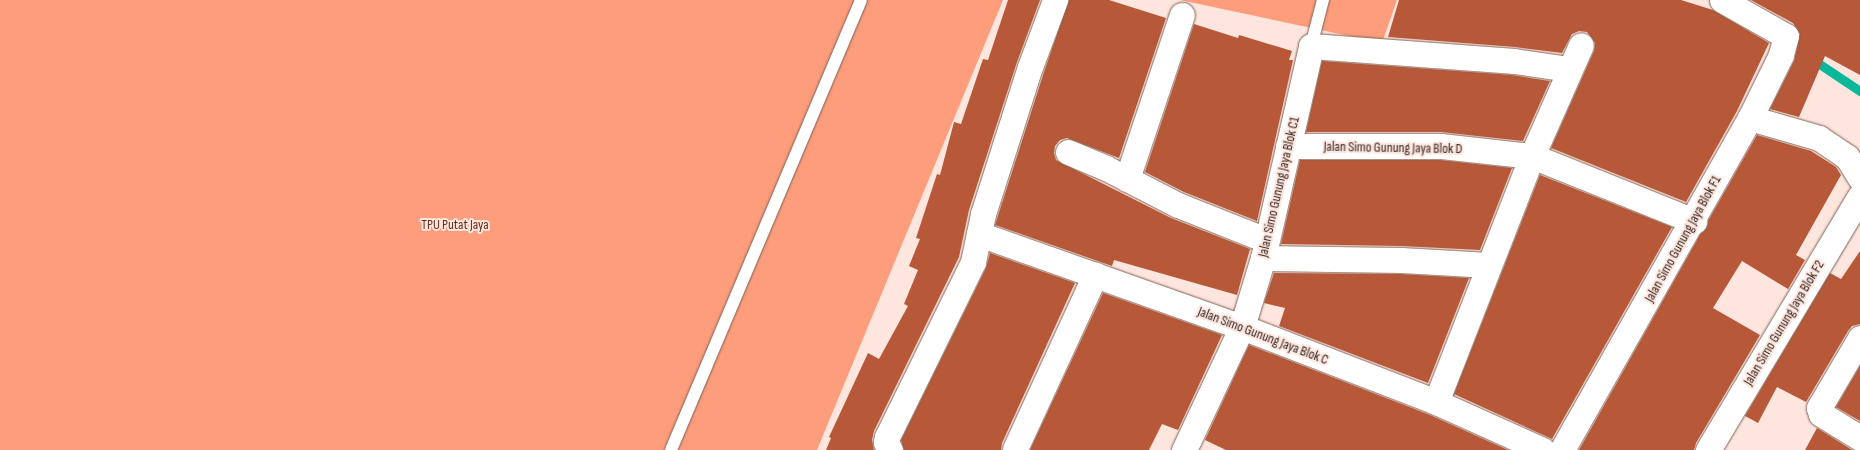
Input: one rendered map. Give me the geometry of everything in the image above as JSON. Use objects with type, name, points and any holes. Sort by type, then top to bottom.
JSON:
[{"type":"street","points":[[889,443],[973,262],[983,214],[1030,67],[1055,0]]},
{"type":"street","name":"Jalan Simo Gunung Jaya Blok F1","points":[[1562,450],[1694,221],[1750,118],[1783,48],[1784,35],[1722,0]]},
{"type":"street","points":[[1127,180],[1182,15]]},
{"type":"street","points":[[1436,402],[1532,156],[1581,45]]},
{"type":"street","points":[[1311,46],[1505,60],[1569,69]]},
{"type":"street","name":"Jalan Simo Gunung Jaya Blok C1","points":[[1189,449],[1242,327],[1265,248],[1311,46]]},
{"type":"street","points":[[1750,118],[1819,138],[1854,167]]},
{"type":"street","name":"Jalan Simo Gunung Jaya Blok D","points":[[1288,146],[1441,146],[1532,156],[1694,221]]},
{"type":"street","points":[[1068,152],[1265,248],[1409,261],[1489,265]]},
{"type":"street","name":"Jalan Simo Gunung Jaya Blok F2","points":[[1708,450],[1860,196]]},
{"type":"street","name":"Jalan Simo Gunung Jaya Blok C","points":[[979,234],[1242,327],[1436,402],[1510,443],[1543,450]]},
{"type":"street","points":[[1015,449],[1095,275]]},
{"type":"street","points":[[1860,338],[1818,408],[1821,414],[1860,438]]},
{"type":"lane","points":[[671,450],[861,0]]},
{"type":"lane","points":[[1311,46],[1323,0]]},
{"type":"green space","name":"TPU Putat Jaya","points":[[0,0],[1003,0],[817,450],[0,450]]},
{"type":"green space","points":[[1180,0],[1397,0],[1382,43]]},
{"type":"building","points":[[1008,0],[1040,0],[1017,62],[969,210],[959,257],[874,431],[872,440],[874,450],[826,450],[831,438],[829,437],[868,353],[879,359],[908,306],[904,304],[918,270],[909,266],[920,239],[916,238],[937,174],[940,175],[954,122],[961,124],[983,59],[988,60]]},
{"type":"building","points":[[1069,0],[1109,0],[1166,18],[1119,158],[1067,138],[1060,140],[1055,146],[1056,160],[1171,218],[1250,249],[1237,295],[1114,260],[1112,266],[995,225]]},
{"type":"building","points":[[1399,0],[1681,0],[1713,10],[1769,43],[1737,111],[1686,202],[1551,148],[1594,51],[1595,43],[1587,32],[1579,31],[1572,34],[1562,53],[1515,47],[1388,37]]},
{"type":"building","points":[[1751,0],[1860,0],[1860,75],[1825,56],[1799,117],[1770,109],[1794,61],[1800,34],[1793,23]]},
{"type":"building","points":[[1194,24],[1238,38],[1239,35],[1292,51],[1289,60],[1293,60],[1257,221],[1184,192],[1145,172]]},
{"type":"building","points":[[1322,61],[1512,75],[1550,81],[1523,141],[1441,132],[1306,132]]},
{"type":"building","points":[[1757,135],[1811,151],[1836,167],[1841,175],[1796,255],[1805,260],[1788,289],[1742,261],[1713,308],[1760,335],[1696,443],[1694,450],[1579,450],[1701,233],[1707,227],[1708,221]]},
{"type":"building","points":[[1300,160],[1440,160],[1512,168],[1480,250],[1401,246],[1281,244]]},
{"type":"building","points":[[1540,175],[1672,227],[1552,439],[1454,394]]},
{"type":"building","points":[[1860,251],[1860,324],[1852,326],[1848,331],[1806,402],[1777,387],[1758,423],[1745,416],[1830,273],[1841,279]]},
{"type":"building","points":[[990,253],[1075,283],[1002,443],[1001,450],[904,450],[901,440],[986,268]]},
{"type":"building","points":[[1274,273],[1400,274],[1469,278],[1428,383],[1279,326],[1285,308],[1264,303]]},
{"type":"building","points":[[1103,293],[1222,335],[1178,430],[1162,424],[1149,450],[1030,450]]},
{"type":"building","points":[[1249,345],[1430,415],[1508,450],[1226,450],[1205,440]]},
{"type":"building","points":[[1860,366],[1860,421],[1836,407]]},
{"type":"building","points":[[1817,428],[1852,450],[1805,450]]},
{"type":"waterway","points":[[1812,59],[1860,91]]}]
